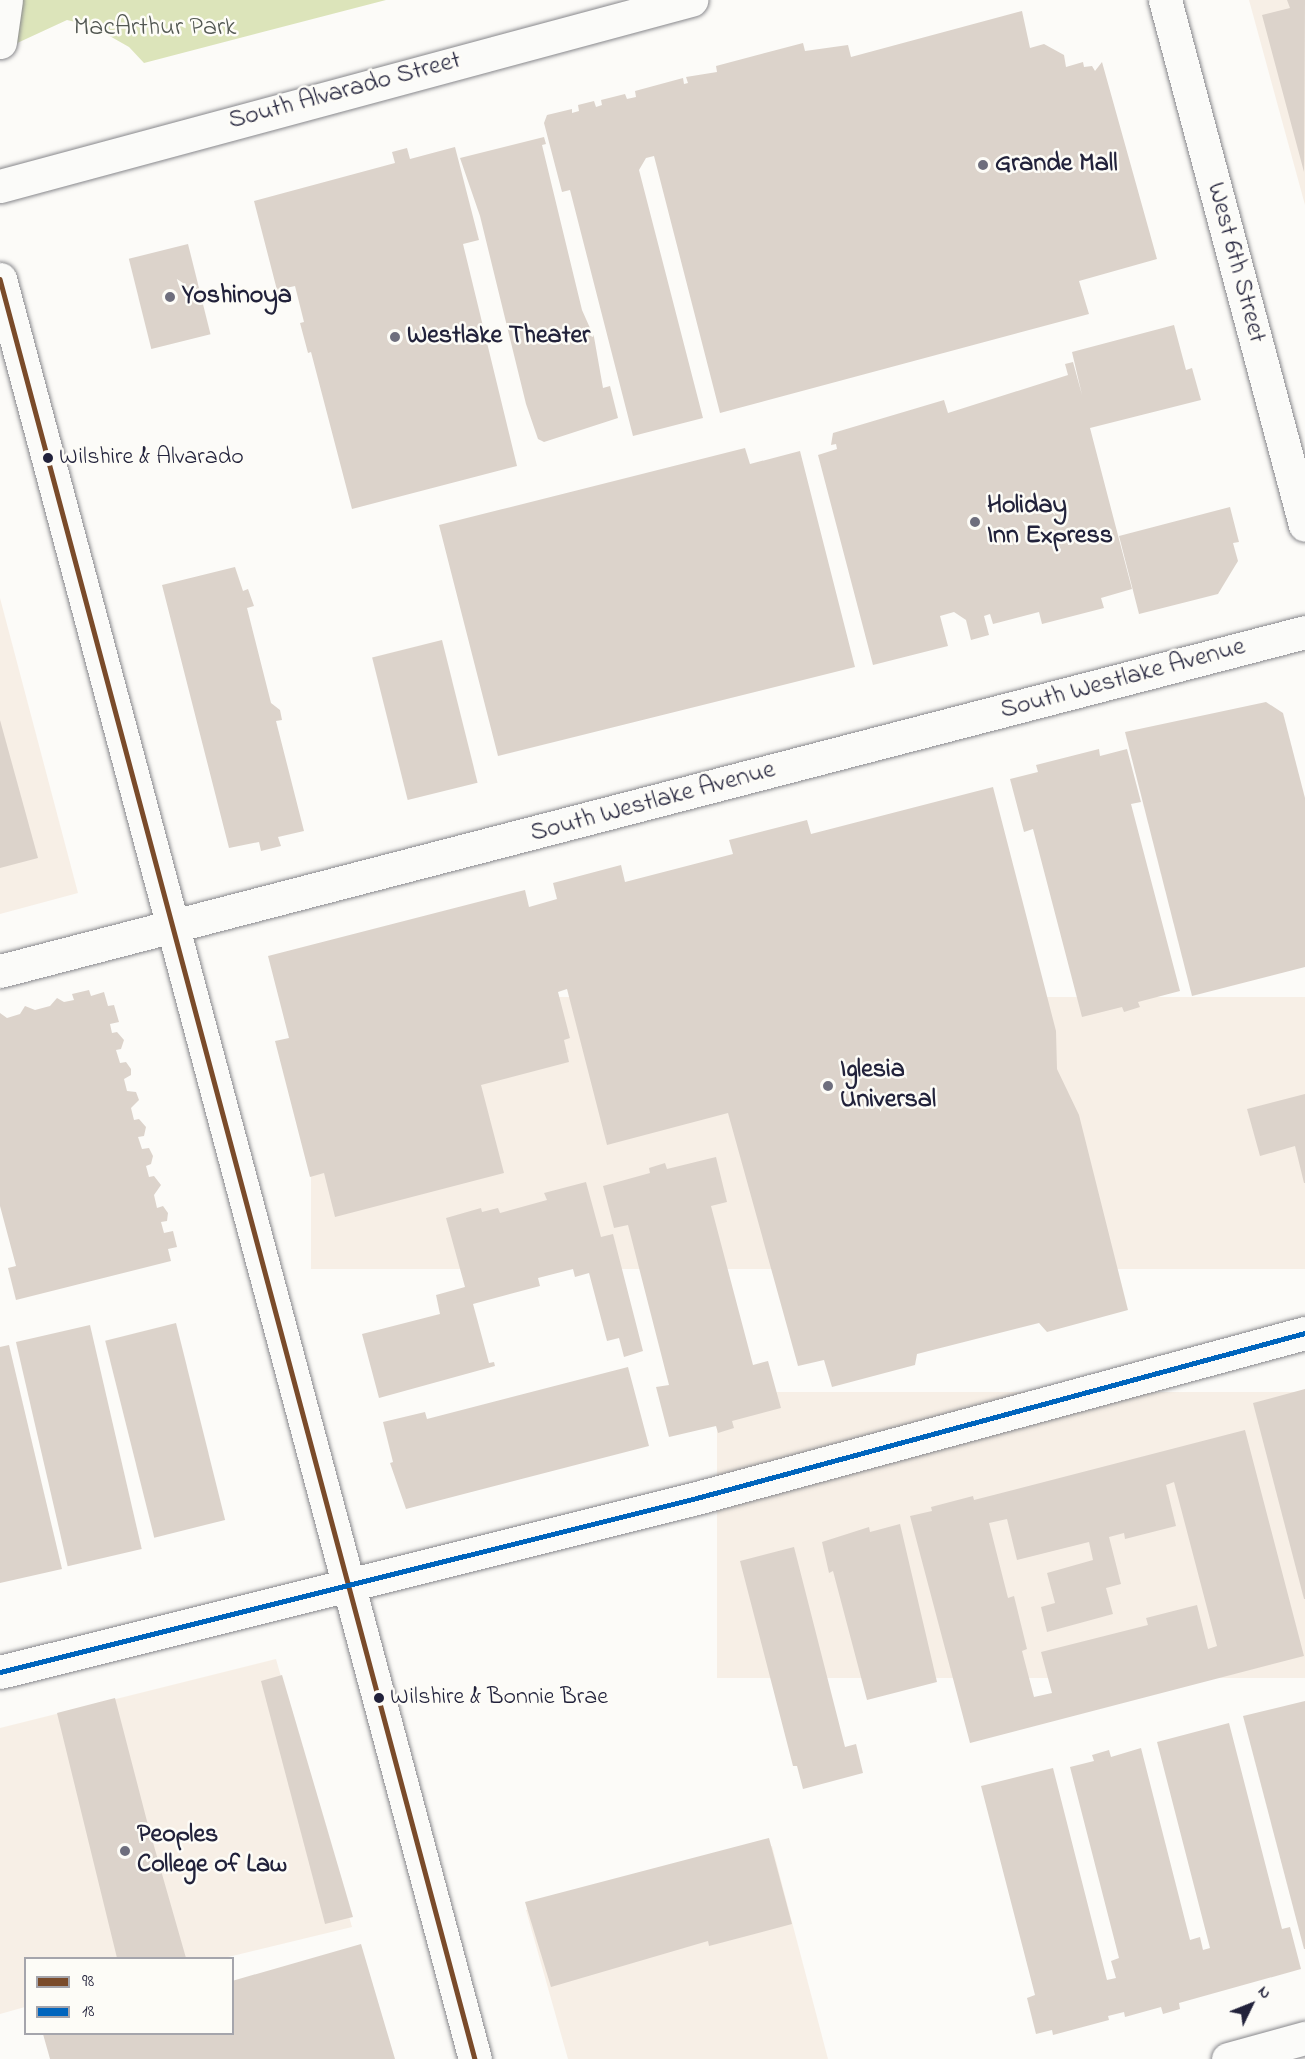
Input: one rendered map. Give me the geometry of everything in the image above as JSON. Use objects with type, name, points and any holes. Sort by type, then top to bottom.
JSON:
[{"type":"main road","points":[[0,42],[6,0]]},
{"type":"main road","name":"South Alvarado Street","points":[[0,186],[691,0]]},
{"type":"main road","name":"West 6th Street","points":[[1165,0],[1305,525]]},
{"type":"main road","points":[[0,279],[475,2059]]},
{"type":"main road","name":"South Westlake Avenue","points":[[0,971],[1305,632]]},
{"type":"main road","points":[[0,1672],[693,1499],[1305,1333]]},
{"type":"main road","points":[[1228,2059],[1305,2038]]},
{"type":"shaded area","points":[[1249,0],[1305,0],[1305,205]]},
{"type":"shaded area","points":[[0,598],[78,893],[0,914]]},
{"type":"shaded area","points":[[311,997],[1305,997],[1305,1269],[311,1269]]},
{"type":"shaded area","points":[[717,1392],[1305,1392],[1305,1678],[717,1678]]},
{"type":"shaded area","points":[[276,1659],[352,1927],[228,1957],[24,1957],[24,2007],[0,2014],[0,1728]]},
{"type":"shaded area","points":[[772,1846],[828,2059],[568,2059],[526,1910]]},
{"type":"green space","name":"MacArthur Park","points":[[0,0],[386,0],[144,63],[129,47],[92,26],[67,20],[0,51]]},
{"type":"building","points":[[1287,0],[1305,0],[1304,172],[1262,15],[1290,8]]},
{"type":"building","points":[[1022,11],[1030,48],[1044,44],[1064,55],[1066,67],[1083,62],[1084,67],[1092,66],[1095,71],[1102,62],[1157,259],[1079,281],[1089,314],[720,413],[654,156],[646,158],[639,170],[703,418],[633,436],[570,190],[562,192],[544,123],[547,115],[572,109],[572,113],[579,111],[578,105],[594,101],[596,107],[602,105],[601,100],[625,94],[627,99],[636,97],[635,91],[683,78],[684,84],[688,83],[686,77],[717,72],[716,66],[803,43],[805,51],[848,45],[851,57]]},
{"type":"building","points":[[544,137],[546,144],[542,145],[582,310],[594,337],[603,388],[610,386],[618,418],[544,442],[538,439],[526,404],[480,216],[460,158]]},
{"type":"building","name":"Westlake Theater","points":[[455,147],[479,240],[463,244],[517,466],[352,509],[311,352],[308,353],[300,323],[304,322],[295,286],[277,290],[254,201],[395,163],[392,152],[407,148],[410,159]]},
{"type":"building","name":"Yoshinoya","points":[[188,244],[210,334],[151,349],[129,259]]},
{"type":"building","name":"Holiday Inn Express","points":[[1174,325],[1186,370],[1192,368],[1201,400],[1090,428],[1132,589],[1101,598],[1104,608],[1042,624],[1039,612],[993,624],[990,614],[984,616],[989,635],[971,640],[966,620],[954,612],[940,616],[948,646],[873,665],[818,455],[837,449],[836,444],[831,445],[833,433],[944,400],[948,413],[1068,375],[1065,364],[1073,362],[1082,395],[1072,352]]},
{"type":"building","points":[[745,448],[750,464],[800,451],[855,667],[498,756],[439,525]]},
{"type":"building","points":[[1230,507],[1239,542],[1233,543],[1238,561],[1218,594],[1139,614],[1119,536]]},
{"type":"building","points":[[235,567],[243,591],[248,589],[254,606],[247,608],[271,703],[280,710],[282,720],[276,721],[304,831],[278,837],[281,846],[261,851],[259,842],[229,848],[162,585]]},
{"type":"building","points":[[442,640],[478,783],[408,800],[372,657]]},
{"type":"building","points":[[1266,702],[1283,713],[1305,798],[1305,967],[1192,996],[1125,732]]},
{"type":"building","points":[[0,720],[38,858],[0,868]]},
{"type":"building","points":[[1099,749],[1100,756],[1127,749],[1141,802],[1131,804],[1180,991],[1138,1002],[1140,1007],[1124,1012],[1122,1007],[1082,1017],[1033,829],[1024,832],[1010,779],[1038,772],[1036,765]]},
{"type":"building","name":"Iglesia Universal","points":[[993,787],[1056,1031],[1057,1069],[1079,1115],[1128,1310],[1047,1332],[1039,1323],[917,1354],[915,1365],[832,1387],[824,1360],[798,1366],[728,1113],[607,1145],[567,989],[558,992],[570,1038],[564,1040],[569,1062],[481,1085],[504,1173],[335,1217],[324,1173],[310,1177],[275,1041],[289,1038],[268,956],[525,890],[529,907],[557,899],[553,883],[621,865],[625,882],[733,854],[729,840],[807,820],[811,834]]},
{"type":"building","points":[[89,990],[91,996],[104,992],[108,1006],[114,1005],[119,1022],[110,1024],[112,1033],[117,1032],[124,1040],[121,1049],[116,1050],[120,1063],[126,1062],[131,1069],[131,1075],[124,1079],[127,1091],[136,1092],[139,1100],[131,1108],[134,1120],[139,1119],[146,1127],[144,1136],[138,1137],[142,1149],[149,1148],[153,1156],[151,1164],[146,1166],[149,1177],[154,1176],[161,1185],[154,1195],[157,1208],[163,1206],[168,1213],[167,1221],[161,1222],[164,1233],[173,1231],[177,1247],[168,1249],[171,1261],[16,1300],[8,1268],[16,1266],[0,1206],[0,1013],[7,1018],[20,1014],[25,1006],[35,1010],[50,1006],[57,998],[64,1002],[74,1000],[72,994]]},
{"type":"building","points":[[1305,1094],[1304,1183],[1295,1146],[1260,1156],[1247,1109]]},
{"type":"building","points":[[716,1157],[727,1202],[711,1206],[753,1365],[768,1361],[781,1408],[732,1421],[734,1428],[718,1433],[716,1426],[669,1437],[656,1387],[669,1385],[628,1225],[614,1228],[603,1186],[650,1173],[649,1168],[665,1163],[667,1169]]},
{"type":"building","points":[[586,1182],[601,1237],[613,1234],[643,1351],[624,1357],[619,1338],[607,1341],[589,1273],[575,1277],[573,1269],[538,1278],[540,1286],[473,1304],[489,1363],[494,1362],[495,1366],[379,1398],[362,1334],[440,1314],[436,1295],[465,1287],[446,1218],[481,1208],[482,1212],[498,1208],[500,1213],[547,1200],[544,1193]]},
{"type":"building","points":[[176,1323],[225,1520],[154,1538],[105,1341]]},
{"type":"building","points":[[90,1325],[142,1549],[68,1566],[16,1342]]},
{"type":"building","points":[[9,1345],[62,1569],[0,1583],[0,1347]]},
{"type":"building","points":[[628,1367],[649,1446],[406,1509],[390,1463],[393,1462],[383,1422],[425,1412],[427,1419]]},
{"type":"building","points":[[1305,1389],[1305,1599],[1304,1599],[1253,1403]]},
{"type":"building","points":[[1245,1430],[1304,1656],[970,1743],[910,1516],[932,1511],[931,1507],[973,1496],[974,1500]],"holes":[[[1174,1482],[1217,1646],[1208,1649],[1197,1605],[1146,1618],[1148,1625],[1041,1652],[1052,1693],[1034,1697],[1022,1651],[1027,1649],[1014,1596],[1008,1598],[989,1523],[1007,1519],[1017,1560],[1089,1542],[1093,1560],[1047,1573],[1055,1603],[1041,1607],[1047,1632],[1113,1614],[1106,1588],[1121,1584],[1109,1537],[1124,1533],[1125,1539],[1176,1526],[1166,1485]]]},
{"type":"building","points":[[900,1524],[937,1682],[867,1700],[833,1571],[829,1573],[822,1542],[869,1527],[870,1532]]},
{"type":"building","points":[[794,1547],[845,1747],[856,1744],[863,1773],[803,1789],[797,1766],[793,1766],[740,1561]]},
{"type":"building","points":[[282,1675],[353,1917],[325,1924],[261,1681]]},
{"type":"building","name":"Peoples College of Law","points":[[115,1698],[186,1957],[117,1957],[57,1713]]},
{"type":"building","points":[[1305,1701],[1305,1949],[1304,1949],[1243,1716]]},
{"type":"building","points":[[1229,1723],[1282,1929],[1290,1927],[1301,1969],[1179,2003],[1180,2009],[1163,2014],[1161,2007],[1125,2017],[1124,2012],[1108,2016],[1109,2020],[1053,2035],[1052,2030],[1036,2034],[1027,1998],[1035,1995],[981,1786],[1053,1768],[1107,1980],[1116,1978],[1111,1961],[1119,1958],[1070,1767],[1094,1761],[1092,1755],[1109,1750],[1111,1757],[1141,1748],[1190,1940],[1200,1937],[1203,1950],[1210,1948],[1157,1742]]},
{"type":"building","points":[[769,1838],[792,1924],[709,1946],[708,1941],[551,1987],[525,1902]]},
{"type":"building","points":[[361,1944],[395,2059],[50,2059],[43,2035],[234,2035],[234,1980]]},
{"type":"transit line","name":"98","points":[[0,279],[475,2059]]},
{"type":"transit line","name":"18","points":[[0,1672],[693,1499],[1305,1333]]},
{"type":"place","name":"Grande Mall","points":[[983,165]]},
{"type":"place","name":"Yoshinoya","points":[[170,297]]},
{"type":"place","name":"Westlake Theater","points":[[395,337]]},
{"type":"place","name":"Wilshire & Alvarado","points":[[48,458]]},
{"type":"place","name":"Holiday Inn Express","points":[[975,522]]},
{"type":"place","name":"Iglesia Universal","points":[[828,1086]]},
{"type":"place","name":"Wilshire & Bonnie Brae","points":[[379,1698]]},
{"type":"place","name":"Peoples College of Law","points":[[125,1851]]}]
